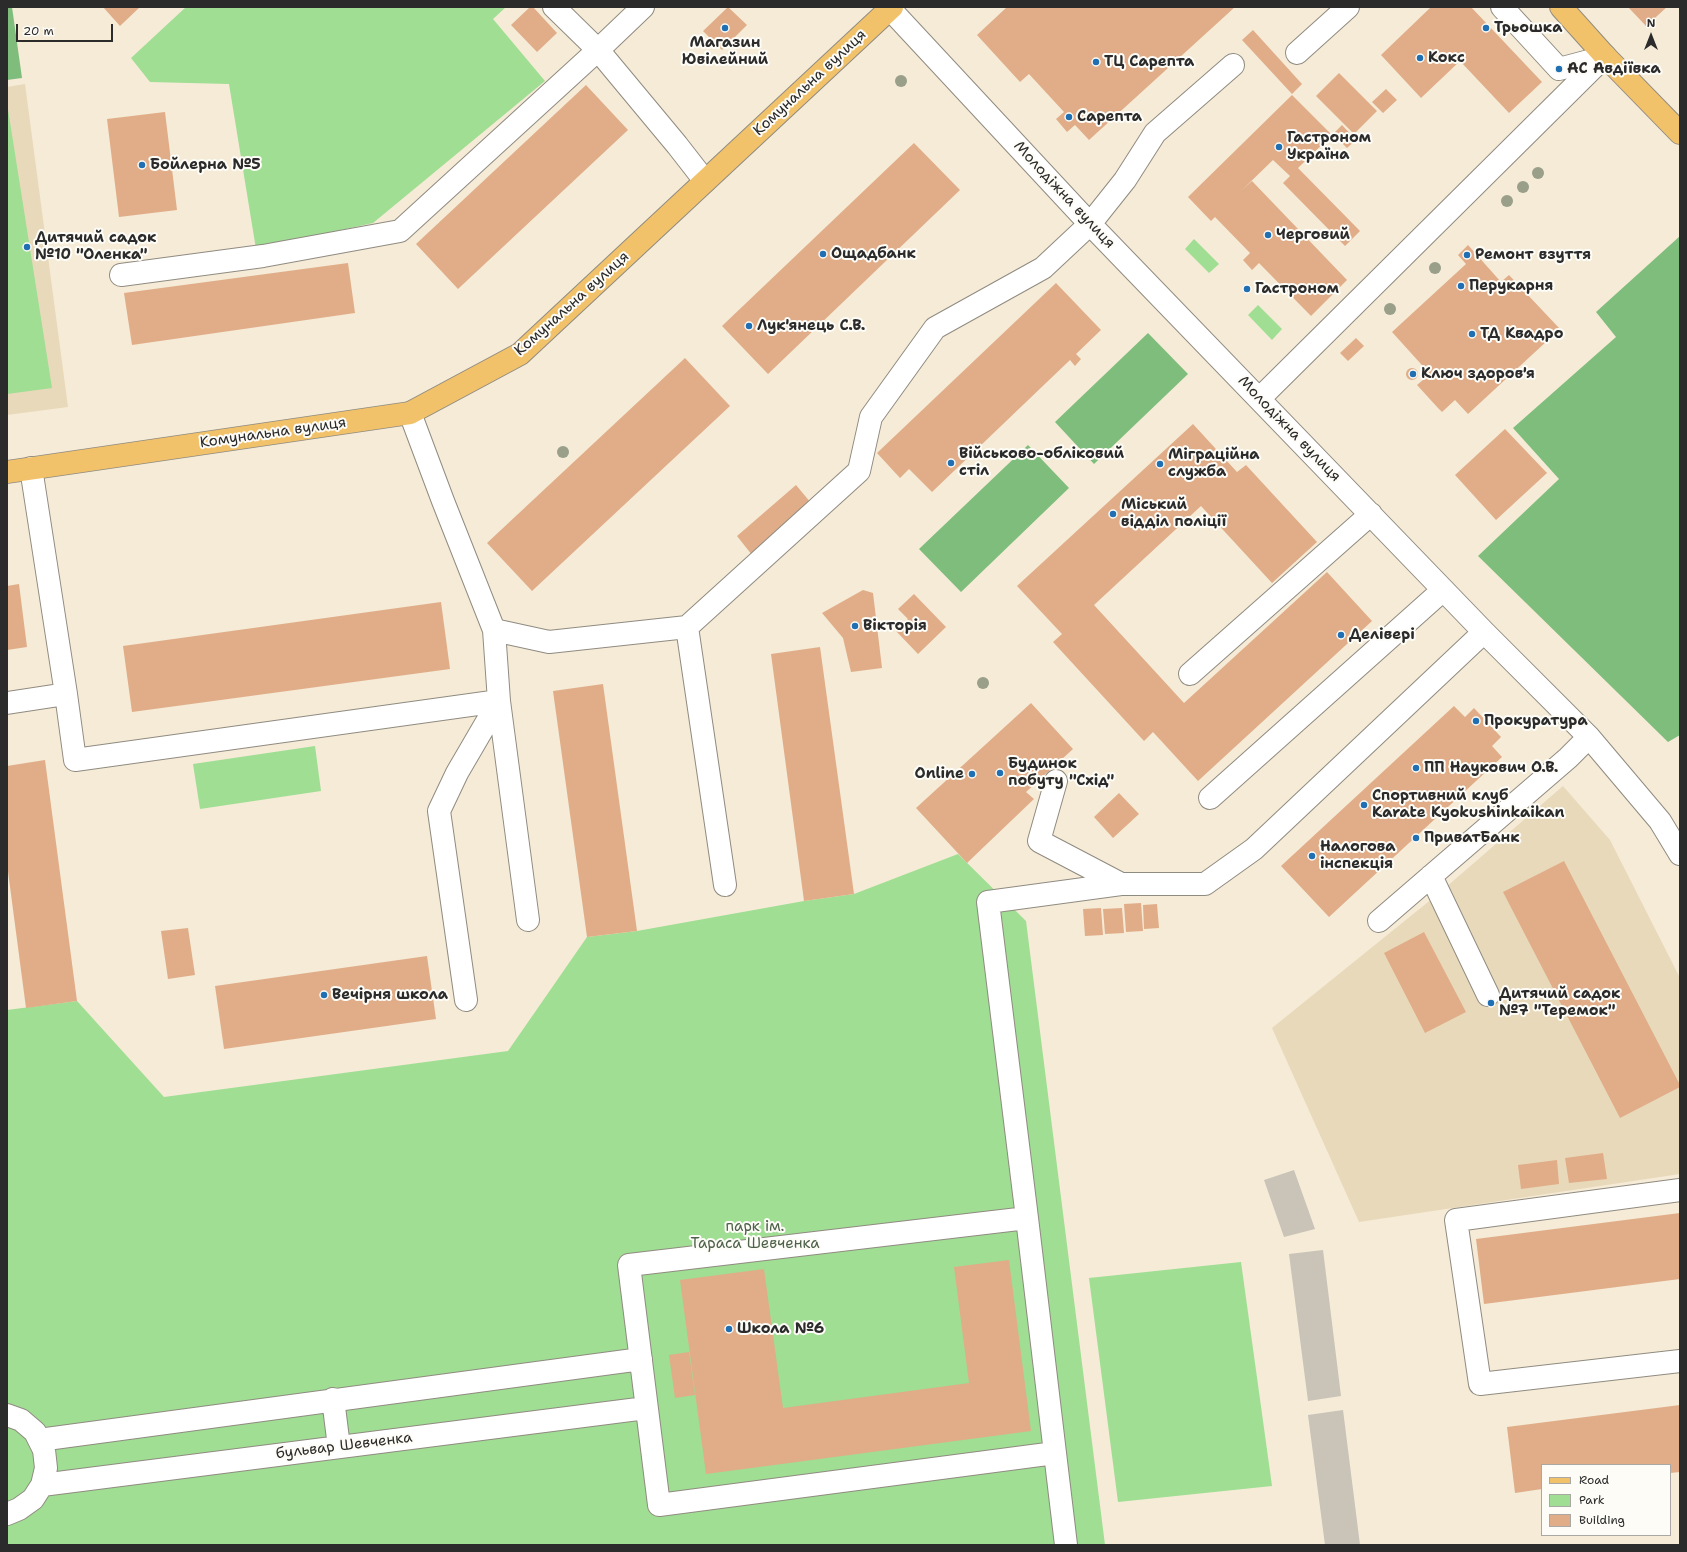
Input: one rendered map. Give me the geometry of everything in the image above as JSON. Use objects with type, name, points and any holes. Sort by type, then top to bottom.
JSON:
[{"type":"main road","points":[[1561,7],[1605,56],[1680,133]]},
{"type":"main road","name":"Комунальна вулиця","points":[[7,472],[410,413],[520,354],[891,8]]},
{"type":"street","points":[[554,7],[598,50],[705,181]]},
{"type":"street","points":[[121,275],[263,256],[400,231],[643,7]]},
{"type":"street","points":[[1297,52],[1348,7]]},
{"type":"street","points":[[1502,7],[1560,69],[1605,56]]},
{"type":"street","name":"Молодіжна вулиця","points":[[891,8],[1090,224],[1260,398],[1443,590],[1589,737],[1660,821],[1680,854]]},
{"type":"street","points":[[1260,398],[1605,56]]},
{"type":"street","points":[[494,630],[549,642],[687,627],[859,471],[871,417],[935,328],[1043,268],[1090,224],[1125,180],[1155,133],[1234,65]]},
{"type":"street","points":[[410,413],[442,501],[494,630],[499,701],[528,920]]},
{"type":"street","points":[[31,468],[75,760],[499,701]]},
{"type":"street","points":[[1190,674],[1370,514]]},
{"type":"street","points":[[1210,798],[1443,590]]},
{"type":"street","points":[[687,627],[725,885]]},
{"type":"street","points":[[1066,1545],[988,902],[1121,884],[1205,884],[1254,849],[1484,632]]},
{"type":"street","points":[[7,703],[66,694]]},
{"type":"street","points":[[466,1000],[439,811],[457,773],[499,701]]},
{"type":"street","points":[[1379,921],[1568,758],[1589,737]]},
{"type":"street","points":[[1056,781],[1039,841],[1121,884]]},
{"type":"street","points":[[1431,876],[1488,995]]},
{"type":"street","points":[[1680,1190],[1456,1220],[1480,1384],[1680,1360]]},
{"type":"street","points":[[1027,1218],[629,1265],[646,1408],[659,1505],[1055,1453]]},
{"type":"street","points":[[39,1440],[641,1359]]},
{"type":"street","points":[[333,1400],[339,1447]]},
{"type":"street","name":"бульвар Шевченка","points":[[42,1485],[646,1408]]},
{"type":"street","points":[[7,1415],[21,1420],[35,1432],[44,1450],[46,1468],[42,1485],[33,1499],[20,1509],[7,1514]]},
{"type":"shaded area","name":"Дитячий садок №10 \"Оленка\"","points":[[25,84],[68,407],[7,415],[7,87]]},
{"type":"shaded area","name":"Дитячий садок №7 \"Теремок\"","points":[[1563,786],[1610,840],[1680,978],[1680,1174],[1359,1222],[1272,1028],[1438,894]]},
{"type":"shaded area","points":[[1294,1170],[1315,1229],[1284,1237],[1264,1180]]},
{"type":"shaded area","points":[[1323,1250],[1341,1396],[1308,1401],[1289,1254]]},
{"type":"shaded area","points":[[1343,1410],[1360,1545],[1325,1545],[1308,1415]]},
{"type":"green space","points":[[7,7],[12,7],[22,78],[7,80]]},
{"type":"green space","points":[[186,7],[506,7],[493,19],[545,81],[373,223],[256,249],[229,84],[150,82],[131,58]]},
{"type":"green space","points":[[7,103],[52,388],[7,394]]},
{"type":"green space","points":[[1680,236],[1680,735],[1668,742],[1478,556],[1559,479],[1513,428],[1616,337],[1596,312]]},
{"type":"green space","points":[[1194,239],[1219,264],[1209,273],[1185,249]]},
{"type":"green space","points":[[1258,305],[1282,329],[1272,340],[1248,315]]},
{"type":"green space","points":[[1148,333],[1188,374],[1094,464],[1055,422]]},
{"type":"green space","points":[[1028,445],[1069,488],[961,592],[919,549]]},
{"type":"green space","points":[[315,746],[321,791],[200,809],[193,764]]},
{"type":"green space","name":"парк ім. Тараса Шевченка","points":[[958,854],[1026,921],[1105,1545],[7,1545],[7,1010],[77,1001],[164,1097],[508,1051],[587,937],[637,931],[804,901],[854,894]]},
{"type":"green space","points":[[1241,1262],[1272,1486],[1118,1502],[1089,1278]]},
{"type":"building","points":[[103,7],[140,7],[120,26]]},
{"type":"building","points":[[530,7],[533,7],[557,33],[537,52],[511,25]]},
{"type":"building","name":"Магазин Ювілейний","points":[[728,7],[747,25],[722,50],[703,31]]},
{"type":"building","name":"ТЦ Сарепта","points":[[1007,7],[1235,7],[1089,140],[1075,125],[1067,132],[1056,119],[1064,112],[1029,74],[1020,82],[977,35]]},
{"type":"building","points":[[1431,7],[1471,7],[1542,82],[1509,113],[1460,61],[1421,98],[1381,55]]},
{"type":"building","points":[[1628,7],[1667,7],[1646,26]]},
{"type":"building","points":[[1253,30],[1302,84],[1292,94],[1242,40]]},
{"type":"building","points":[[1339,73],[1377,111],[1354,134],[1316,96]]},
{"type":"building","points":[[586,85],[628,130],[458,289],[416,244]]},
{"type":"building","points":[[1386,89],[1397,100],[1383,113],[1372,102]]},
{"type":"building","points":[[1292,95],[1332,135],[1298,168],[1360,231],[1345,246],[1283,183],[1290,176],[1273,160],[1241,191],[1252,181],[1347,280],[1311,316],[1259,263],[1252,270],[1243,260],[1250,253],[1215,217],[1211,221],[1188,197]]},
{"type":"building","name":"Бойлерна №5","points":[[165,112],[177,210],[119,217],[107,119]]},
{"type":"building","points":[[1342,125],[1356,140],[1347,148],[1333,134]]},
{"type":"building","points":[[914,143],[960,190],[768,374],[722,326]]},
{"type":"building","name":"ТД Квадро","points":[[1468,245],[1501,282],[1509,275],[1560,329],[1468,414],[1455,400],[1442,412],[1417,385],[1430,374],[1392,332],[1466,264],[1458,255]]},
{"type":"building","points":[[348,263],[355,313],[132,345],[124,293]]},
{"type":"building","points":[[1056,283],[1101,330],[1076,354],[1081,359],[1075,366],[1070,360],[932,492],[909,469],[900,478],[877,453]]},
{"type":"building","points":[[1356,338],[1364,346],[1348,361],[1340,353]]},
{"type":"building","points":[[685,358],[730,406],[532,591],[487,543]]},
{"type":"building","name":"Ключ здоров'я","points":[[1410,368],[1414,368],[1418,374],[1414,380],[1410,380],[1406,376],[1406,372]]},
{"type":"building","points":[[1193,424],[1237,472],[1246,465],[1317,542],[1272,583],[1201,506],[1094,605],[1184,703],[1327,572],[1372,621],[1198,781],[1153,732],[1144,741],[1053,642],[1062,634],[1017,586]]},
{"type":"building","points":[[1505,429],[1547,473],[1496,520],[1455,475]]},
{"type":"building","points":[[796,485],[811,503],[752,555],[737,536]]},
{"type":"building","points":[[19,584],[27,647],[7,650],[7,586]]},
{"type":"building","name":"Вікторія","points":[[863,590],[873,593],[882,668],[851,672],[843,638],[822,613]]},
{"type":"building","points":[[914,594],[946,627],[918,654],[896,631],[908,619],[898,609]]},
{"type":"building","points":[[441,602],[450,669],[132,712],[123,646]]},
{"type":"building","points":[[820,647],[854,894],[804,901],[771,654]]},
{"type":"building","points":[[603,684],[637,931],[587,937],[553,691]]},
{"type":"building","name":"Будинок побуту \"Схід\"","points":[[1031,703],[1073,749],[1026,792],[1034,799],[967,863],[916,808]]},
{"type":"building","points":[[1454,706],[1465,717],[1474,708],[1501,737],[1492,746],[1502,757],[1329,917],[1281,866]]},
{"type":"building","points":[[45,760],[77,1001],[26,1008],[7,864],[7,766]]},
{"type":"building","points":[[1119,793],[1139,814],[1113,838],[1094,817]]},
{"type":"building","points":[[1564,861],[1680,1085],[1680,1087],[1620,1118],[1503,892]]},
{"type":"building","points":[[1141,903],[1143,931],[1126,932],[1124,904]]},
{"type":"building","points":[[1157,904],[1159,928],[1144,929],[1143,905]]},
{"type":"building","points":[[1101,908],[1103,935],[1085,936],[1083,909]]},
{"type":"building","points":[[1122,908],[1124,933],[1105,934],[1103,909]]},
{"type":"building","points":[[188,928],[195,975],[168,979],[161,931]]},
{"type":"building","points":[[1424,932],[1466,1012],[1425,1033],[1384,953]]},
{"type":"building","name":"Вечірня школа","points":[[427,956],[436,1019],[224,1049],[215,986]]},
{"type":"building","points":[[1603,1153],[1607,1179],[1569,1183],[1565,1158]]},
{"type":"building","points":[[1557,1160],[1559,1184],[1521,1189],[1518,1165]]},
{"type":"building","points":[[1680,1213],[1680,1279],[1484,1304],[1476,1239]]},
{"type":"building","name":"Школа №6","points":[[1009,1260],[1031,1431],[706,1474],[680,1280],[764,1269],[783,1408],[969,1383],[954,1267]]},
{"type":"building","points":[[689,1352],[695,1395],[675,1398],[669,1355]]},
{"type":"building","points":[[1680,1405],[1680,1472],[1671,1473],[1671,1464],[1541,1464],[1541,1489],[1515,1493],[1507,1427]]},
{"type":"place","name":"Магазин Ювілейний","points":[[725,28]]},
{"type":"place","name":"Трьошка","points":[[1486,28]]},
{"type":"place","name":"Кокс","points":[[1420,58]]},
{"type":"place","name":"ТЦ Сарепта","points":[[1096,62]]},
{"type":"place","name":"АС Авдіївка","points":[[1559,69]]},
{"type":"place","name":"Сарепта","points":[[1069,117]]},
{"type":"place","name":"Гастроном Україна","points":[[1279,147]]},
{"type":"place","name":"Бойлерна №5","points":[[142,165]]},
{"type":"place","name":"Черговий","points":[[1268,235]]},
{"type":"place","name":"Дитячий садок №10 \"Оленка\"","points":[[27,247]]},
{"type":"place","name":"Ощадбанк","points":[[823,254]]},
{"type":"place","name":"Ремонт взуття","points":[[1467,255]]},
{"type":"place","name":"Перукарня","points":[[1461,286]]},
{"type":"place","name":"Гастроном","points":[[1247,289]]},
{"type":"place","name":"Лук'янець С.В.","points":[[749,326]]},
{"type":"place","name":"ТД Квадро","points":[[1472,334]]},
{"type":"place","name":"Ключ здоров'я","points":[[1413,374]]},
{"type":"place","name":"Військово-обліковий стіл","points":[[951,463]]},
{"type":"place","name":"Міграційна служба","points":[[1160,464]]},
{"type":"place","name":"Міський відділ поліції","points":[[1113,514]]},
{"type":"place","name":"Вікторія","points":[[855,626]]},
{"type":"place","name":"Делівері","points":[[1341,635]]},
{"type":"place","name":"Прокуратура","points":[[1476,721]]},
{"type":"place","name":"ПП Наукович О.В.","points":[[1416,768]]},
{"type":"place","name":"Будинок побуту \"Схід\"","points":[[1000,773]]},
{"type":"place","name":"Online","points":[[972,774]]},
{"type":"place","name":"Спортивний клуб Karate Kyokushinkaikan","points":[[1364,805]]},
{"type":"place","name":"ПриватБанк","points":[[1416,838]]},
{"type":"place","name":"Налогова інспекція","points":[[1312,856]]},
{"type":"place","name":"Вечірня школа","points":[[324,995]]},
{"type":"place","name":"Дитячий садок №7 \"Теремок\"","points":[[1491,1003]]},
{"type":"place","name":"Школа №6","points":[[729,1329]]}]
